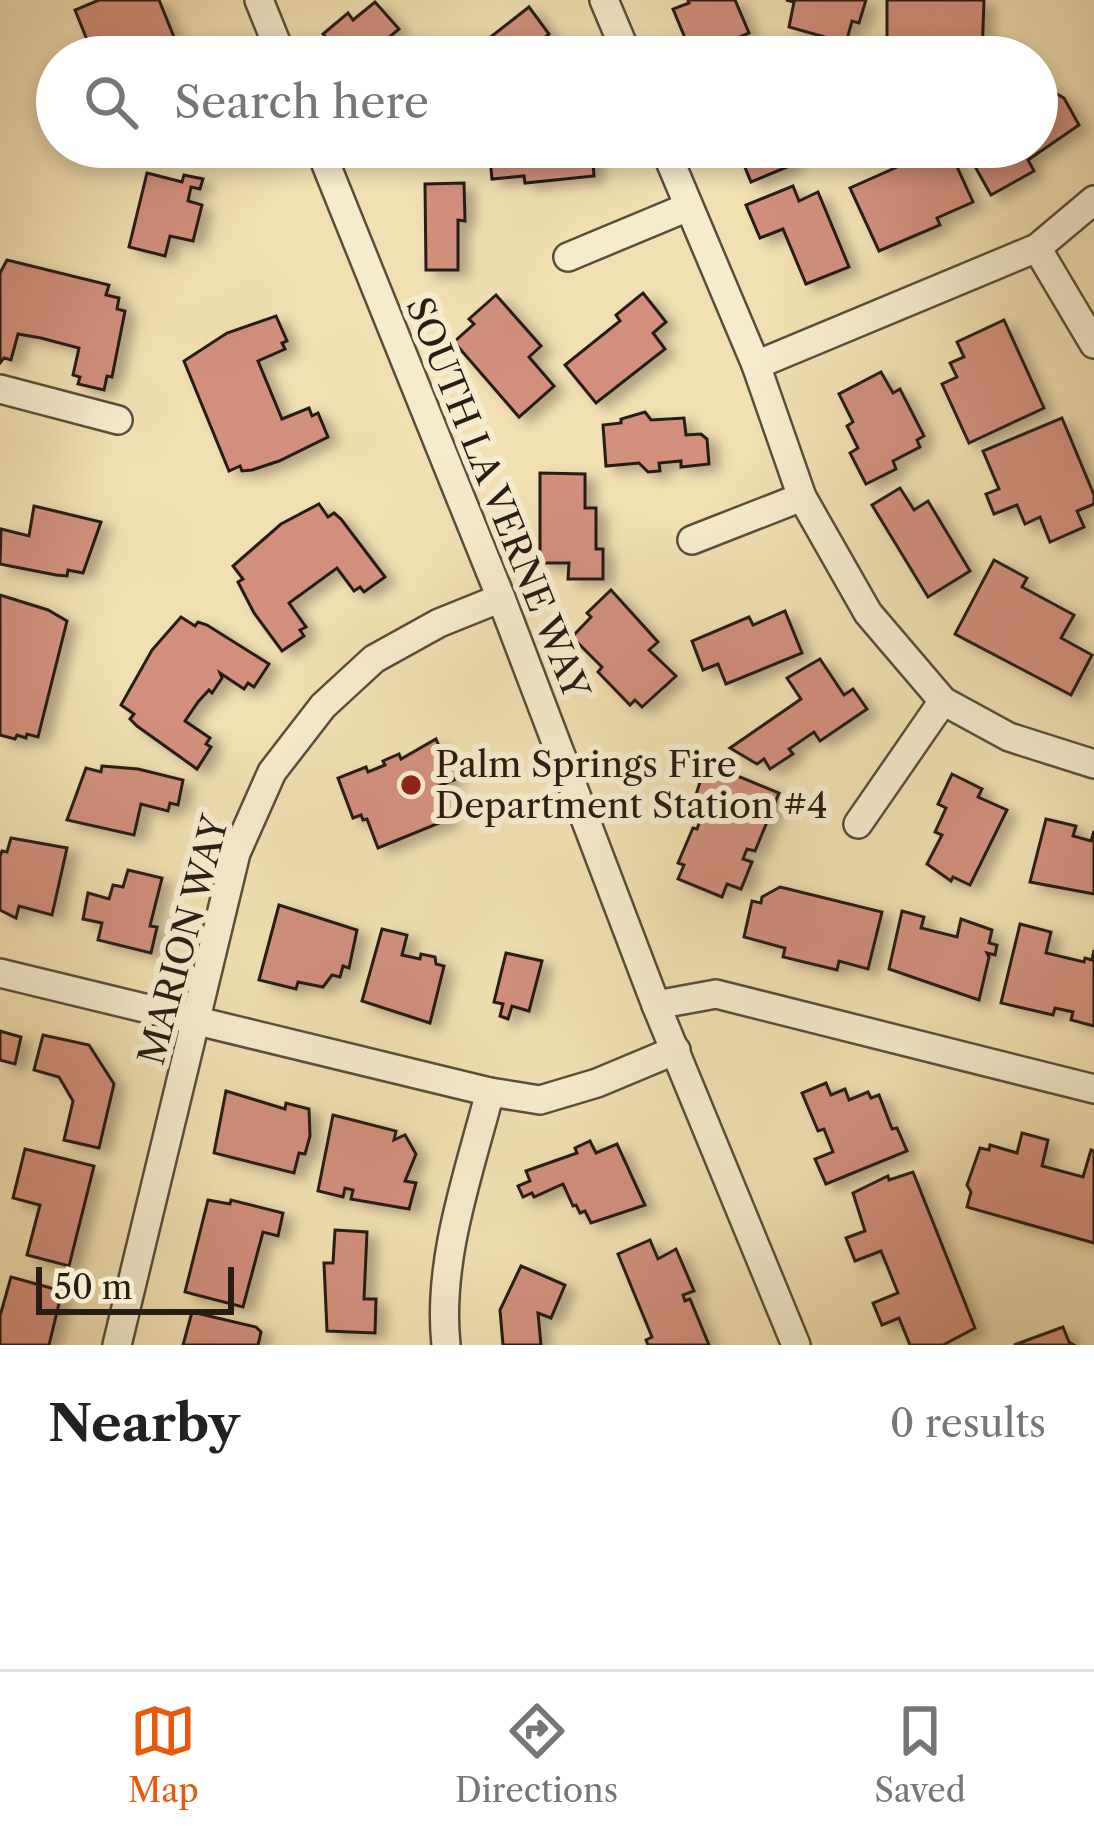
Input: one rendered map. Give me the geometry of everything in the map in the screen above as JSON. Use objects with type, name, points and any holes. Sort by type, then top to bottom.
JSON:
[{"type":"street","points":[[260,0],[274,36]]},
{"type":"street","points":[[604,0],[619,36]]},
{"type":"street","name":"SOUTH LA VERNE WAY","points":[[327,168],[501,598],[656,1005],[796,1345]]},
{"type":"street","points":[[672,168],[756,365],[802,497],[868,613],[943,701],[1009,737],[1094,764]]},
{"type":"street","points":[[756,365],[1037,248],[1094,200]]},
{"type":"street","points":[[568,257],[688,207]]},
{"type":"street","points":[[1037,248],[1094,344]]},
{"type":"street","points":[[0,389],[118,420]]},
{"type":"street","points":[[692,540],[802,497]]},
{"type":"street","name":"MARION WAY","points":[[117,1345],[236,853],[272,772],[323,706],[374,659],[439,623],[501,598]]},
{"type":"street","points":[[858,824],[943,701]]},
{"type":"street","points":[[0,973],[490,1092],[540,1100],[597,1083],[676,1049]]},
{"type":"street","points":[[656,1005],[716,994],[1094,1089]]},
{"type":"street","points":[[446,1345],[452,1242],[490,1092]]},
{"type":"building","points":[[99,0],[159,0],[174,36],[86,36],[75,10]]},
{"type":"building","points":[[735,0],[749,33],[684,36],[673,9],[689,3]]},
{"type":"building","points":[[786,0],[866,0],[859,23],[852,21],[848,36],[821,36],[789,27],[794,2]]},
{"type":"building","points":[[887,0],[984,0],[983,36],[887,36]]},
{"type":"building","points":[[375,2],[399,29],[391,36],[323,34],[348,13],[353,20]]},
{"type":"building","points":[[529,7],[549,34],[546,36],[492,36]]},
{"type":"building","points":[[1058,95],[1064,98],[1079,125],[1058,139]]},
{"type":"building","points":[[491,168],[593,168],[594,176],[525,183],[524,176],[492,179]]},
{"type":"building","points":[[745,168],[785,168],[751,182]]},
{"type":"building","points":[[895,168],[958,168],[973,202],[937,218],[940,225],[879,251],[850,188]]},
{"type":"building","points":[[976,168],[1032,168],[1034,171],[991,195]]},
{"type":"building","points":[[147,173],[182,182],[184,175],[203,179],[200,189],[191,187],[188,201],[202,205],[193,241],[170,236],[165,256],[129,247]]},
{"type":"building","points":[[464,183],[465,221],[458,220],[458,270],[426,270],[425,184]]},
{"type":"building","points":[[793,186],[799,201],[818,192],[849,267],[806,284],[783,229],[760,238],[746,205]]},
{"type":"building","points":[[7,260],[109,285],[106,295],[119,298],[117,309],[125,311],[112,377],[107,376],[104,390],[78,384],[80,377],[73,375],[79,348],[41,338],[18,334],[11,360],[4,358],[0,363],[0,273]]},
{"type":"building","points":[[643,293],[666,322],[653,333],[665,349],[596,403],[565,365],[620,321],[616,315]]},
{"type":"building","points":[[496,295],[541,346],[529,357],[554,386],[519,417],[454,342],[474,324],[469,319]]},
{"type":"building","points":[[276,316],[287,341],[282,343],[285,349],[258,361],[282,419],[309,408],[312,416],[318,413],[328,437],[279,461],[229,471],[184,361],[227,333]]},
{"type":"building","points":[[1004,320],[1044,408],[969,443],[942,384],[957,377],[950,363],[964,357],[957,342]]},
{"type":"building","points":[[881,372],[893,393],[900,389],[924,436],[917,440],[920,447],[893,461],[896,469],[866,484],[850,453],[858,448],[847,426],[853,422],[839,394]]},
{"type":"building","points":[[645,412],[651,420],[684,418],[686,435],[701,434],[707,439],[709,464],[659,463],[660,471],[648,472],[639,463],[606,466],[603,425]]},
{"type":"building","points":[[1062,418],[1094,504],[1077,511],[1084,527],[1050,542],[1040,517],[1025,524],[1017,505],[994,514],[986,494],[999,489],[983,451]]},
{"type":"building","points":[[540,473],[585,474],[585,508],[596,508],[596,549],[603,549],[603,579],[568,579],[569,563],[540,563]]},
{"type":"building","points":[[900,488],[914,510],[928,501],[970,571],[928,597],[872,505]]},
{"type":"building","points":[[319,504],[328,517],[334,513],[341,519],[385,577],[364,592],[360,587],[354,591],[337,568],[289,603],[306,627],[300,630],[304,636],[282,651],[254,613],[238,582],[243,579],[233,566],[281,524]]},
{"type":"building","points":[[34,506],[101,522],[83,573],[68,570],[67,576],[56,575],[0,564],[1,529],[29,536]]},
{"type":"building","points":[[994,560],[1027,578],[1022,587],[1074,615],[1061,638],[1092,655],[1071,695],[955,634]]},
{"type":"building","points":[[611,590],[658,642],[649,650],[676,676],[642,707],[635,700],[630,705],[572,637],[591,617],[587,613]]},
{"type":"building","points":[[0,595],[67,621],[38,737],[0,735]]},
{"type":"building","points":[[785,611],[802,653],[726,684],[718,664],[703,670],[692,641],[749,617],[753,625]]},
{"type":"building","points":[[181,617],[195,626],[198,622],[207,625],[269,664],[254,687],[248,683],[244,689],[220,673],[222,678],[212,693],[209,690],[198,702],[185,721],[210,738],[206,744],[211,747],[197,769],[137,726],[130,719],[134,714],[121,705],[152,650]]},
{"type":"building","points":[[820,659],[844,695],[853,689],[867,709],[820,741],[814,732],[770,769],[764,759],[757,764],[730,748],[801,699],[787,678]]},
{"type":"building","points":[[436,739],[454,780],[436,787],[449,819],[378,848],[367,819],[353,818],[338,778],[366,767],[368,772],[399,754],[401,759]]},
{"type":"building","points":[[706,763],[779,793],[755,851],[747,849],[743,859],[752,862],[741,889],[727,884],[722,897],[678,879],[684,865],[678,863],[700,821],[689,817]]},
{"type":"building","points":[[102,766],[183,780],[178,805],[170,803],[168,811],[141,804],[134,835],[67,820],[86,768],[101,772]]},
{"type":"building","points":[[952,774],[982,789],[978,797],[1007,810],[970,885],[953,877],[951,881],[927,864],[942,835],[935,832],[946,808],[938,804]]},
{"type":"building","points":[[1046,819],[1076,826],[1073,836],[1091,841],[1094,831],[1094,894],[1030,882]]},
{"type":"building","points":[[11,838],[67,848],[52,915],[19,906],[16,918],[0,910],[0,857]]},
{"type":"building","points":[[128,870],[162,878],[150,926],[157,927],[151,953],[98,940],[102,923],[83,919],[88,893],[109,899],[113,885],[123,887]]},
{"type":"building","points":[[780,887],[882,912],[868,969],[839,961],[837,970],[783,957],[785,948],[744,937],[752,901],[761,903],[762,897]]},
{"type":"building","points":[[279,905],[357,930],[349,968],[343,966],[340,977],[332,975],[323,987],[298,982],[296,989],[259,980]]},
{"type":"building","points":[[902,911],[924,917],[921,928],[957,937],[961,919],[992,930],[989,943],[997,945],[995,955],[987,953],[979,1000],[889,969]]},
{"type":"building","points":[[1020,924],[1051,932],[1046,953],[1084,962],[1085,958],[1092,960],[1094,950],[1094,1026],[1071,1020],[1073,1012],[1055,1008],[1053,1015],[1001,1003]]},
{"type":"building","points":[[382,929],[407,935],[402,955],[435,957],[436,964],[444,966],[430,1023],[362,1001]]},
{"type":"building","points":[[506,953],[542,961],[529,1011],[512,1006],[508,1019],[500,1016],[503,1004],[494,1002]]},
{"type":"building","points":[[0,1031],[21,1037],[15,1064],[0,1060]]},
{"type":"building","points":[[43,1035],[89,1045],[114,1084],[99,1148],[64,1140],[73,1101],[59,1077],[34,1070]]},
{"type":"building","points":[[826,1083],[831,1095],[845,1089],[849,1100],[868,1092],[871,1098],[879,1095],[907,1151],[826,1184],[815,1159],[833,1152],[802,1093]]},
{"type":"building","points":[[226,1091],[285,1109],[286,1103],[309,1109],[310,1136],[294,1173],[214,1153]]},
{"type":"building","points":[[333,1115],[396,1131],[394,1140],[405,1135],[416,1154],[405,1181],[416,1183],[409,1209],[351,1199],[353,1190],[345,1188],[343,1197],[318,1191]]},
{"type":"building","points":[[1022,1133],[1048,1140],[1042,1166],[1083,1177],[1094,1151],[1094,1243],[967,1207],[971,1192],[967,1185],[980,1148],[989,1150],[990,1145],[1017,1153]]},
{"type":"building","points":[[590,1141],[596,1153],[617,1144],[645,1205],[591,1223],[585,1211],[580,1213],[573,1206],[563,1184],[523,1197],[518,1186],[530,1181],[526,1171],[577,1153],[575,1148]]},
{"type":"building","points":[[25,1149],[94,1166],[69,1266],[27,1255],[40,1205],[13,1198]]},
{"type":"building","points":[[913,1172],[975,1328],[943,1345],[910,1345],[899,1318],[882,1325],[873,1303],[898,1293],[881,1251],[855,1261],[846,1238],[865,1231],[853,1193],[888,1176],[889,1180]]},
{"type":"building","points":[[208,1200],[230,1204],[231,1200],[283,1213],[278,1236],[263,1232],[243,1307],[185,1292]]},
{"type":"building","points":[[335,1230],[367,1232],[364,1299],[376,1299],[375,1333],[327,1331],[324,1263],[333,1263]]},
{"type":"building","points":[[650,1240],[658,1259],[676,1249],[694,1291],[683,1295],[685,1301],[690,1299],[709,1345],[648,1345],[646,1340],[652,1337],[618,1254]]},
{"type":"building","points":[[521,1266],[565,1285],[551,1318],[538,1313],[541,1345],[503,1345],[500,1310]]},
{"type":"building","points":[[11,1277],[62,1291],[49,1345],[0,1345],[0,1316]]},
{"type":"building","points":[[192,1312],[256,1327],[261,1332],[258,1345],[183,1345]]},
{"type":"building","points":[[1063,1327],[1074,1345],[1014,1345]]},
{"type":"place","name":"Palm Springs Fire Department Station #4","points":[[411,785]]}]
